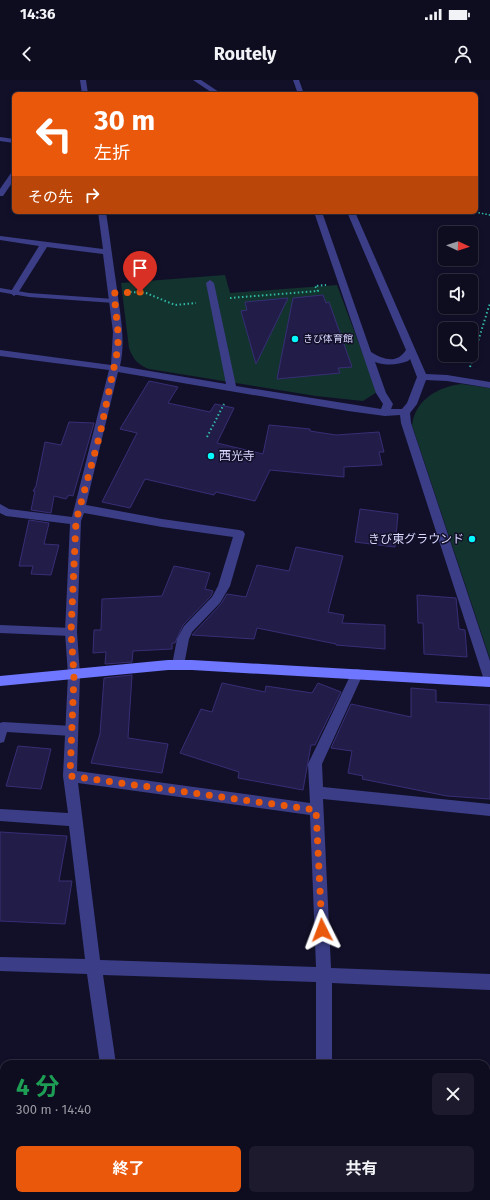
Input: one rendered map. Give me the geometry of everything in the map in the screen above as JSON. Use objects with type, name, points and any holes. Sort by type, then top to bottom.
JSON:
[{"type":"street","points":[[83,80],[85,92]]},
{"type":"street","points":[[196,80],[215,92]]},
{"type":"street","points":[[296,80],[300,92]]},
{"type":"street","points":[[0,139],[12,141]]},
{"type":"street","points":[[0,193],[12,179]]},
{"type":"street","points":[[102,214],[114,297],[118,344],[100,434],[76,521],[71,632],[74,675],[70,776],[94,968],[107,1060]]},
{"type":"street","points":[[319,214],[381,393],[388,404],[385,412]]},
{"type":"street","points":[[0,681],[178,665],[490,681],[406,423],[405,412],[412,404],[422,377],[352,214]]},
{"type":"street","points":[[0,238],[108,252]]},
{"type":"street","points":[[14,293],[44,244]]},
{"type":"street","points":[[210,283],[232,388]]},
{"type":"street","points":[[368,354],[381,361],[399,362],[405,359],[410,351]]},
{"type":"street","points":[[0,353],[114,368],[385,412],[405,412]]},
{"type":"street","points":[[422,377],[441,377],[490,385]]},
{"type":"street","points":[[0,508],[6,512],[76,521]]},
{"type":"street","points":[[79,508],[162,523],[239,534],[224,586],[216,600],[188,628],[178,665]]},
{"type":"street","points":[[324,1060],[324,975],[315,764],[357,674]]},
{"type":"street","points":[[70,776],[316,810]]},
{"type":"street","points":[[316,792],[490,810]]},
{"type":"street","points":[[0,815],[76,820]]},
{"type":"street","points":[[0,964],[490,982]]},
{"type":"lane","points":[[0,290],[14,293],[114,297]]},
{"type":"lane","points":[[0,629],[71,632]]},
{"type":"lane","points":[[0,738],[3,726],[72,731]]},
{"type":"path","points":[[478,212],[490,214]]},
{"type":"path","points":[[114,297],[140,292],[168,303],[180,305],[213,300],[318,292],[315,286],[342,283]]},
{"type":"path","points":[[465,380],[490,302]]},
{"type":"path","points":[[207,437],[232,388]]},
{"type":"green space","points":[[225,275],[230,293],[337,285],[377,392],[363,401],[316,396],[149,369],[136,361],[129,348],[121,283]]},
{"type":"green space","name":"きび東グラウンド","points":[[461,384],[490,388],[490,659],[412,425],[418,408],[429,396],[444,388]]},
{"type":"building","name":"きび体育館","points":[[323,295],[326,303],[329,302],[352,367],[338,368],[340,373],[277,379],[293,298]]},
{"type":"building","points":[[288,298],[256,364],[241,311],[247,310],[245,302]]},
{"type":"building","points":[[149,381],[178,387],[168,403],[210,412],[215,404],[234,408],[217,443],[263,454],[269,425],[310,429],[310,431],[336,435],[379,432],[384,452],[379,452],[382,465],[344,467],[344,477],[270,470],[255,501],[216,492],[214,495],[145,479],[130,508],[102,502],[137,433],[120,429]]},
{"type":"building","points":[[69,422],[94,423],[73,496],[69,495],[66,499],[54,496],[51,513],[31,510],[35,491],[33,491],[36,486],[45,442],[61,445]]},
{"type":"building","points":[[360,509],[398,514],[395,547],[355,542]]},
{"type":"building","points":[[29,520],[49,523],[44,544],[59,545],[51,575],[31,574],[33,566],[19,566]]},
{"type":"building","points":[[296,547],[343,556],[328,612],[344,615],[342,623],[385,625],[385,649],[336,645],[257,628],[254,639],[192,635],[221,604],[227,594],[246,597],[257,565],[289,571]]},
{"type":"building","points":[[174,566],[210,573],[205,589],[213,591],[211,596],[183,625],[175,643],[172,643],[172,649],[133,651],[132,662],[105,664],[106,652],[93,653],[94,630],[101,630],[102,599],[162,596]]},
{"type":"building","points":[[417,595],[456,598],[459,629],[465,630],[467,657],[424,654],[423,623],[418,623]]},
{"type":"building","points":[[132,675],[128,738],[168,744],[162,773],[91,763],[100,734],[104,678]]},
{"type":"building","points":[[222,683],[265,692],[266,686],[312,693],[318,683],[341,692],[315,745],[311,745],[303,790],[238,778],[239,772],[180,753],[201,709],[212,712]]},
{"type":"building","points":[[411,688],[436,690],[436,702],[490,705],[490,799],[447,796],[362,779],[363,776],[348,773],[352,751],[331,748],[351,704],[411,717]]},
{"type":"building","points":[[18,746],[51,749],[41,789],[6,786]]},
{"type":"building","points":[[0,832],[67,836],[59,881],[72,881],[65,924],[0,921]]},
{"type":"place","name":"きび体育館","points":[[295,339]]},
{"type":"place","name":"西光寺","points":[[211,456]]},
{"type":"place","name":"きび東グラウンド","points":[[472,539]]},
{"type":"route","points":[[140,292],[114,293],[118,332],[117,358],[100,434],[76,521],[72,585],[71,632],[74,675],[70,776],[316,810],[322,930]]}]
